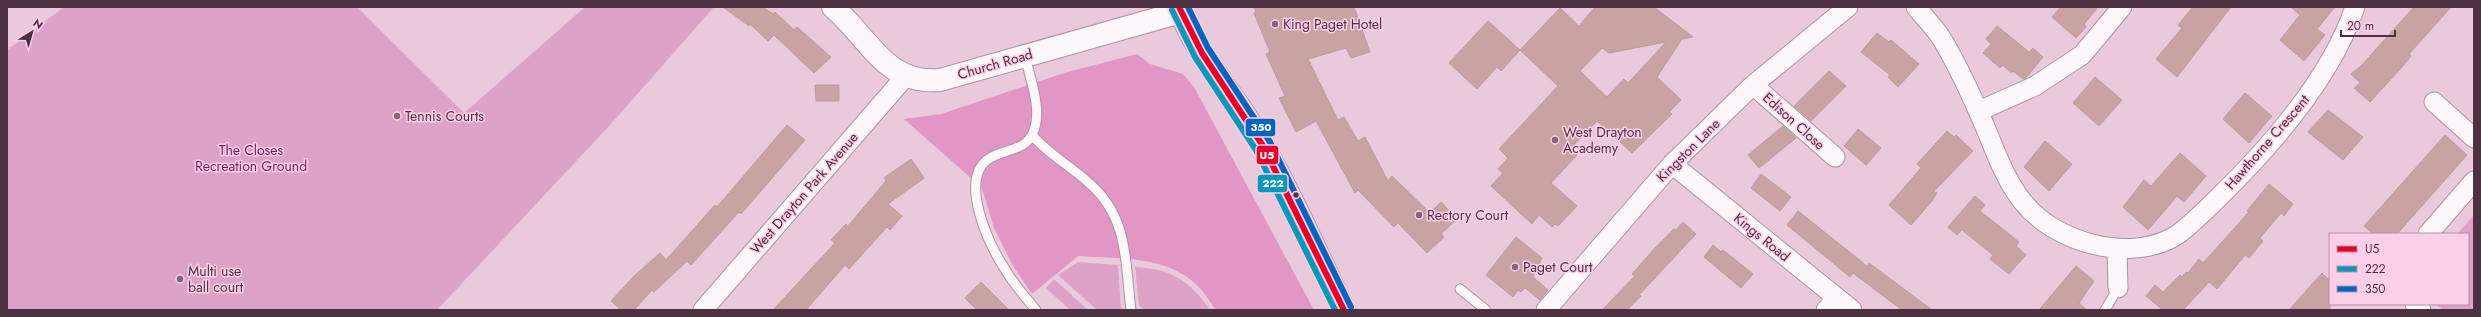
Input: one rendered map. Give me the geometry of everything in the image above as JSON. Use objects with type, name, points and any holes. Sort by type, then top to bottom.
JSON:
[{"type":"street","name":"Church Road","points":[[833,7],[877,54],[905,77],[925,81],[940,80],[1180,10]]},
{"type":"street","name":"Kingston Lane","points":[[1546,310],[1672,164],[1753,85],[1848,7]]},
{"type":"street","name":"Hawthorne Crescent","points":[[1916,7],[1940,36],[1979,111],[2006,175],[2024,203],[2043,221],[2065,234],[2091,245],[2117,249],[2155,243],[2176,235],[2247,170],[2313,89],[2346,35],[2355,7]]},
{"type":"street","points":[[1979,111],[2035,86],[2082,56],[2122,7]]},
{"type":"street","points":[[1180,10],[1192,38],[1250,122],[1291,196],[1344,310]]},
{"type":"street","name":"West Drayton Park Avenue","points":[[703,310],[905,77]]},
{"type":"street","name":"Edison Close","points":[[1753,85],[1835,157]]},
{"type":"street","points":[[2434,102],[2474,138]]},
{"type":"street","name":"Kings Road","points":[[1672,164],[1832,304],[1852,310]]},
{"type":"street","points":[[2429,233],[2474,181]]},
{"type":"street","points":[[2117,249],[2118,288]]},
{"type":"lane","points":[[1025,56],[1037,109],[1032,134],[1022,146],[986,161],[978,173],[975,182],[978,202],[986,234],[1002,266],[1036,310]]},
{"type":"lane","points":[[1032,134],[1040,143],[1092,185],[1106,200],[1120,226],[1131,310]]},
{"type":"lane","points":[[2105,310],[2118,288]]},
{"type":"lane","points":[[1460,289],[1486,310]]},
{"type":"green space","name":"The Closes Recreation Ground","points":[[64,7],[357,7],[464,113],[585,7],[714,7],[610,125],[437,310],[7,310],[7,50]]},
{"type":"green space","points":[[2474,215],[2474,310],[2443,310],[2437,305],[2469,305],[2469,233],[2458,233]]},
{"type":"green space","points":[[1078,262],[1118,265],[1121,310],[1097,310],[1058,275]]},
{"type":"green space","points":[[1135,267],[1159,270],[1178,278],[1195,291],[1210,310],[1144,310],[1139,305]]},
{"type":"green space","points":[[1054,279],[1088,310],[1070,310],[1046,288]]},
{"type":"shaded area","points":[[1137,54],[1150,64],[1183,74],[1194,87],[1314,310],[1216,310],[1197,285],[1184,275],[1171,268],[1141,260],[1078,256],[1032,294],[1013,266],[994,228],[982,188],[904,119],[941,114],[1064,73]]},
{"type":"building","points":[[723,7],[762,7],[773,14],[775,12],[794,30],[797,27],[831,57],[814,73],[774,35],[768,41],[750,24],[749,26]]},
{"type":"building","points":[[1254,7],[1354,7],[1370,52],[1351,58],[1346,48],[1308,59],[1338,120],[1344,117],[1358,141],[1365,137],[1388,181],[1392,176],[1430,213],[1441,202],[1457,219],[1441,234],[1444,237],[1427,253],[1398,223],[1394,227],[1358,190],[1355,193],[1316,121],[1296,132],[1279,98],[1285,96],[1266,54],[1270,52],[1254,13],[1256,12]]},
{"type":"building","points":[[1595,7],[1654,7],[1693,37],[1682,39],[1657,77],[1681,100],[1669,112],[1672,114],[1632,153],[1597,121],[1570,149],[1577,155],[1551,183],[1577,206],[1558,226],[1555,224],[1552,227],[1539,215],[1532,224],[1491,186],[1503,173],[1498,169],[1508,158],[1499,149],[1558,86],[1520,50],[1560,8],[1579,26]],"holes":[[[1666,42],[1628,83],[1624,79],[1607,97],[1580,71],[1602,48],[1609,53]]]},
{"type":"building","points":[[2061,7],[2098,7],[2084,24],[2086,27],[2076,38],[2052,17]]},
{"type":"building","points":[[2193,7],[2231,7],[2177,77],[2156,59],[2182,28],[2178,25]]},
{"type":"building","points":[[2291,7],[2335,7],[2317,29],[2325,35],[2304,61],[2280,40],[2300,15]]},
{"type":"building","points":[[2414,7],[2451,7],[2409,54],[2411,56],[2402,67],[2370,102],[2354,88],[2360,83],[2351,74],[2361,66]]},
{"type":"building","points":[[1488,21],[1520,50],[1501,71],[1497,67],[1477,89],[1449,63]]},
{"type":"building","points":[[1997,26],[2029,52],[2033,48],[2043,57],[2025,79],[2013,71],[2011,73],[2003,65],[2000,68],[1983,53],[1991,44],[1986,39]]},
{"type":"building","points":[[1877,33],[1889,42],[1891,40],[1919,64],[1898,87],[1888,77],[1890,75],[1861,52]]},
{"type":"building","points":[[1829,71],[1846,86],[1811,121],[1794,106]]},
{"type":"building","points":[[2095,77],[2122,100],[2099,126],[2073,103]]},
{"type":"building","points":[[815,85],[839,85],[839,101],[816,101]]},
{"type":"building","points":[[2245,93],[2272,116],[2249,143],[2223,119]]},
{"type":"building","points":[[2328,110],[2363,137],[2343,160],[2308,132]]},
{"type":"building","points":[[787,125],[805,140],[741,214],[739,212],[691,265],[687,261],[654,292],[652,290],[634,310],[621,310],[611,301],[634,276],[660,253],[666,260],[715,205],[717,207]]},
{"type":"building","points":[[1783,126],[1796,138],[1759,168],[1748,155]]},
{"type":"building","points":[[1858,129],[1881,148],[1866,165],[1844,146]]},
{"type":"building","points":[[1947,131],[1954,137],[1956,135],[1973,151],[1934,191],[1937,193],[1931,202],[1911,225],[1889,205],[1921,168],[1917,164]]},
{"type":"building","points":[[2445,135],[2467,155],[2398,233],[2372,233],[2364,226]]},
{"type":"building","points":[[2045,141],[2072,164],[2049,191],[2024,167]]},
{"type":"building","points":[[2180,153],[2206,176],[2184,202],[2177,196],[2148,230],[2123,207],[2144,180],[2151,186]]},
{"type":"building","points":[[911,159],[924,178],[888,204],[902,216],[890,230],[887,227],[849,269],[845,265],[806,310],[773,310],[835,243],[831,240],[846,224],[848,226],[886,181],[884,178]]},
{"type":"building","points":[[1761,174],[1791,197],[1780,211],[1751,188]]},
{"type":"building","points":[[2269,184],[2293,204],[2284,216],[2281,213],[2260,238],[2263,241],[2249,258],[2245,255],[2217,289],[2209,282],[2183,310],[2163,310],[2146,296],[2155,285],[2163,292],[2180,275],[2182,277],[2186,272],[2188,273],[2199,259],[2203,263],[2249,212],[2247,211]]},
{"type":"building","points":[[1975,196],[1985,205],[1980,211],[2019,242],[2016,246],[2026,255],[2009,274],[1990,259],[1993,255],[1962,230],[1957,235],[1948,227]]},
{"type":"building","points":[[1798,211],[1867,266],[1869,263],[1932,310],[1902,310],[1853,273],[1850,277],[1787,225]]},
{"type":"building","points":[[1683,222],[1696,234],[1639,295],[1641,296],[1627,310],[1602,310],[1635,276],[1632,274],[1655,248]]},
{"type":"building","name":"Paget Court","points":[[1516,237],[1542,258],[1533,277],[1548,290],[1540,300],[1525,288],[1521,292],[1518,290],[1513,297],[1486,275]]},
{"type":"building","points":[[1713,245],[1721,252],[1723,250],[1753,274],[1741,288],[1704,257]]},
{"type":"building","points":[[2076,266],[2094,281],[2079,303],[2087,310],[2039,310]]},
{"type":"building","points":[[2322,273],[2329,280],[2330,310],[2289,310]]},
{"type":"building","points":[[981,282],[1009,310],[977,310],[965,298]]},
{"type":"transit line","name":"U5","points":[[1179,7],[1202,53],[1263,146],[1344,310]]},
{"type":"transit line","name":"350","points":[[1188,7],[1208,48],[1270,142],[1351,307]]},
{"type":"transit line","name":"222","points":[[1172,10],[1195,57],[1256,150],[1335,310]]},
{"type":"place","name":"King Paget Hotel","points":[[1275,24]]},
{"type":"place","name":"Tennis Courts","points":[[397,116]]},
{"type":"place","name":"West Drayton Academy","points":[[1555,140]]},
{"type":"place","name":"Rectory Court","points":[[1419,215]]},
{"type":"place","name":"Paget Court","points":[[1515,267]]},
{"type":"place","name":"Multi use ball court","points":[[180,279]]}]
